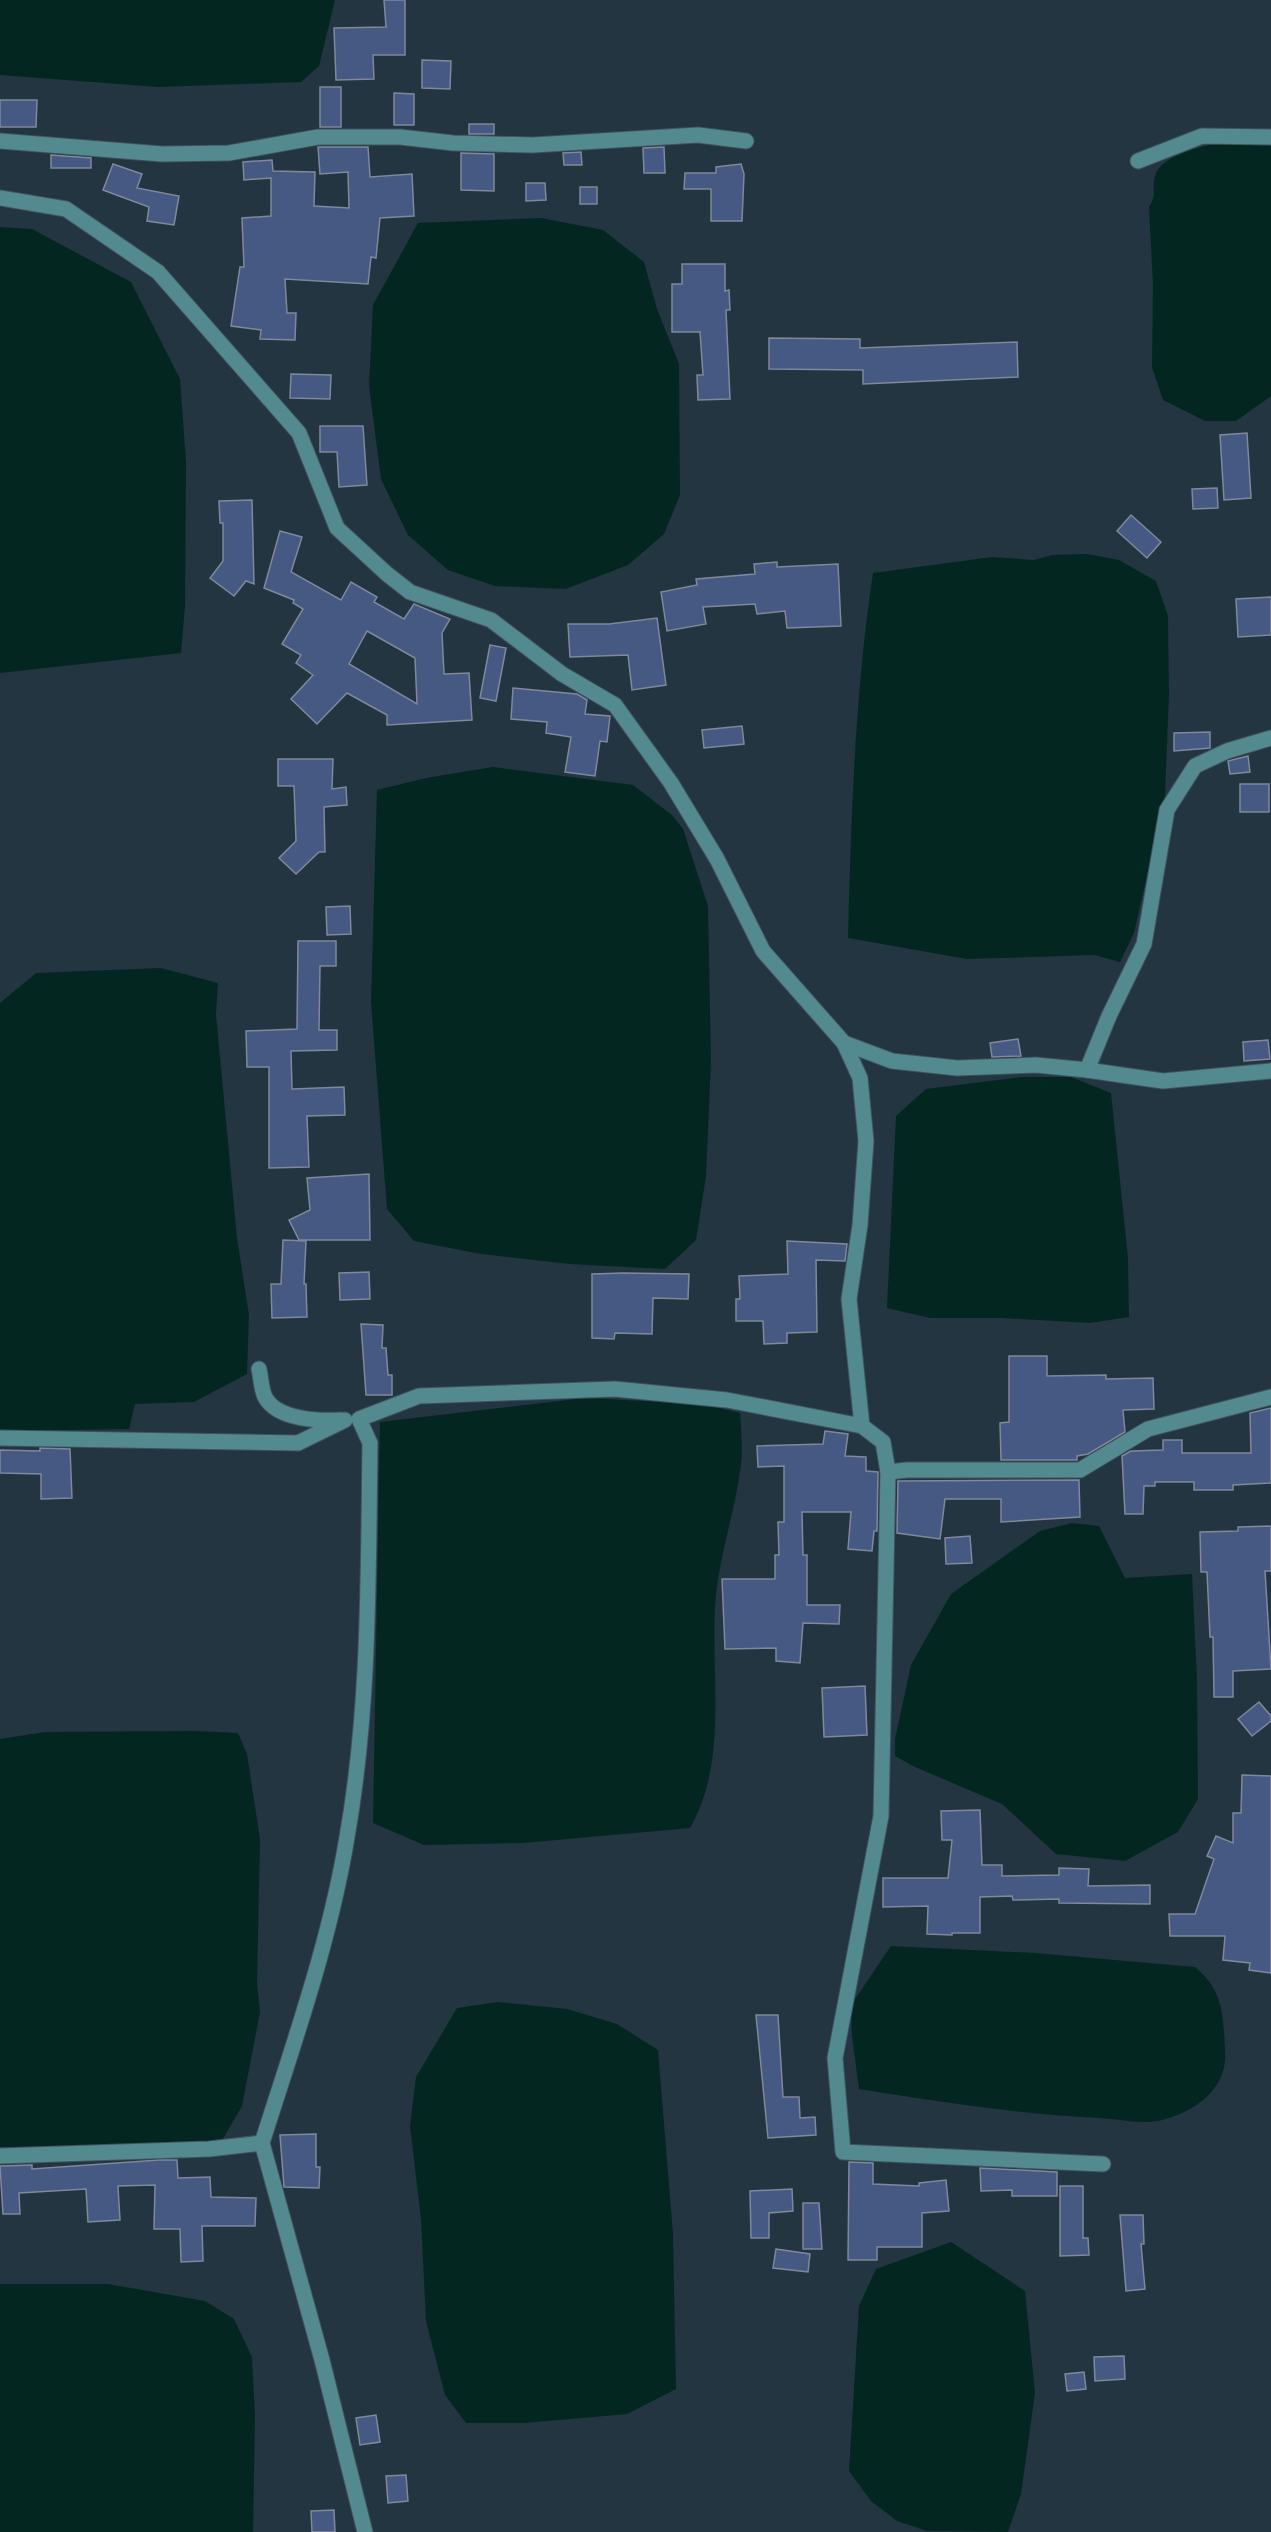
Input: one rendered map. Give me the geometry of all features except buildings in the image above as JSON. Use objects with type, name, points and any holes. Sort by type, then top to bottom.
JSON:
[{"type":"street","points":[[0,141],[162,154],[229,153],[318,137],[400,136],[453,143],[533,144],[698,135],[746,141]]},
{"type":"street","points":[[1138,161],[1202,136],[1271,136]]},
{"type":"street","points":[[0,198],[66,208],[158,272],[299,433],[337,528],[410,592],[491,620],[562,674],[615,705],[671,783],[717,859],[763,951],[843,1043],[860,1078],[866,1141],[860,1225],[849,1299],[862,1426]]},
{"type":"street","points":[[1086,1070],[1108,1016],[1144,944],[1167,810],[1195,766],[1227,751],[1271,738]]},
{"type":"street","points":[[843,1043],[892,1061],[957,1068],[1036,1065],[1163,1081],[1271,1071]]},
{"type":"street","points":[[259,1369],[266,1398],[284,1413],[324,1421],[352,1419]]},
{"type":"street","points":[[0,1438],[298,1443],[352,1419],[419,1396],[615,1389],[727,1400],[862,1426],[883,1442],[888,1472],[881,1816],[835,2058],[843,2152],[1103,2164]]},
{"type":"street","points":[[888,1472],[907,1470],[1080,1470],[1148,1429],[1271,1397]]},
{"type":"street","points":[[352,1419],[370,1443],[368,1636],[347,1836],[323,1949],[262,2143],[322,2360],[365,2532]]},
{"type":"street","points":[[0,2156],[209,2149],[262,2143]]},
{"type":"shaded area","points":[[0,0],[335,0],[319,66],[301,82],[158,87],[0,75]]},
{"type":"shaded area","points":[[1227,140],[1271,140],[1271,396],[1236,421],[1205,421],[1163,400],[1152,367],[1153,285],[1149,207],[1154,195],[1155,176],[1159,168],[1186,152]]},
{"type":"shaded area","points":[[541,218],[603,230],[644,262],[657,309],[679,364],[680,495],[664,534],[628,565],[566,589],[495,586],[448,570],[408,535],[381,479],[369,386],[373,305],[418,223]]},
{"type":"shaded area","points":[[0,227],[32,229],[131,282],[180,379],[186,462],[185,606],[181,653],[0,673]]},
{"type":"shaded area","points":[[1087,554],[1119,560],[1156,581],[1168,616],[1169,694],[1165,795],[1134,933],[1120,962],[1094,955],[967,959],[848,938],[852,801],[858,709],[873,573],[992,557],[1034,560],[1052,555]]},
{"type":"shaded area","points":[[493,767],[633,785],[672,815],[683,829],[708,906],[711,1061],[706,1176],[696,1240],[665,1269],[570,1264],[481,1254],[414,1241],[387,1209],[371,1002],[377,790],[426,778]]},
{"type":"shaded area","points":[[161,968],[218,983],[216,1015],[237,1238],[249,1315],[247,1374],[194,1402],[135,1404],[129,1429],[0,1431],[0,1003],[36,973]]},
{"type":"shaded area","points":[[1021,1077],[1071,1077],[1111,1093],[1128,1258],[1129,1317],[1090,1323],[1002,1318],[930,1318],[887,1308],[896,1116],[926,1089]]},
{"type":"shaded area","points":[[585,1398],[703,1404],[740,1413],[741,1464],[716,1594],[714,1744],[710,1773],[702,1801],[690,1828],[523,1843],[424,1845],[373,1823],[380,1422]]},
{"type":"shaded area","points":[[1072,1523],[1099,1526],[1125,1578],[1192,1574],[1197,1680],[1198,1799],[1178,1832],[1125,1861],[1056,1854],[1002,1804],[915,1767],[895,1756],[895,1739],[911,1665],[951,1594],[1040,1531]]},
{"type":"shaded area","points":[[45,1732],[238,1733],[247,1754],[260,1839],[257,1983],[260,2012],[242,2106],[220,2144],[0,2147],[0,1739]]},
{"type":"shaded area","points":[[891,1946],[1035,1953],[1195,1967],[1211,1985],[1220,2003],[1225,2049],[1225,2063],[1221,2076],[1215,2087],[1196,2105],[1171,2117],[1151,2122],[1039,2114],[859,2089],[852,2036],[851,2005]]},
{"type":"shaded area","points":[[498,2002],[567,2009],[617,2024],[658,2050],[673,2234],[676,2389],[627,2414],[524,2423],[466,2423],[445,2395],[426,2321],[421,2219],[410,2126],[416,2077],[457,2008]]},
{"type":"shaded area","points":[[951,2242],[1025,2291],[1035,2393],[1021,2494],[1008,2532],[927,2531],[897,2521],[871,2501],[849,2471],[859,2306],[876,2269]]},
{"type":"shaded area","points":[[0,2284],[108,2284],[205,2301],[234,2319],[252,2357],[255,2416],[253,2532],[0,2532]]}]
